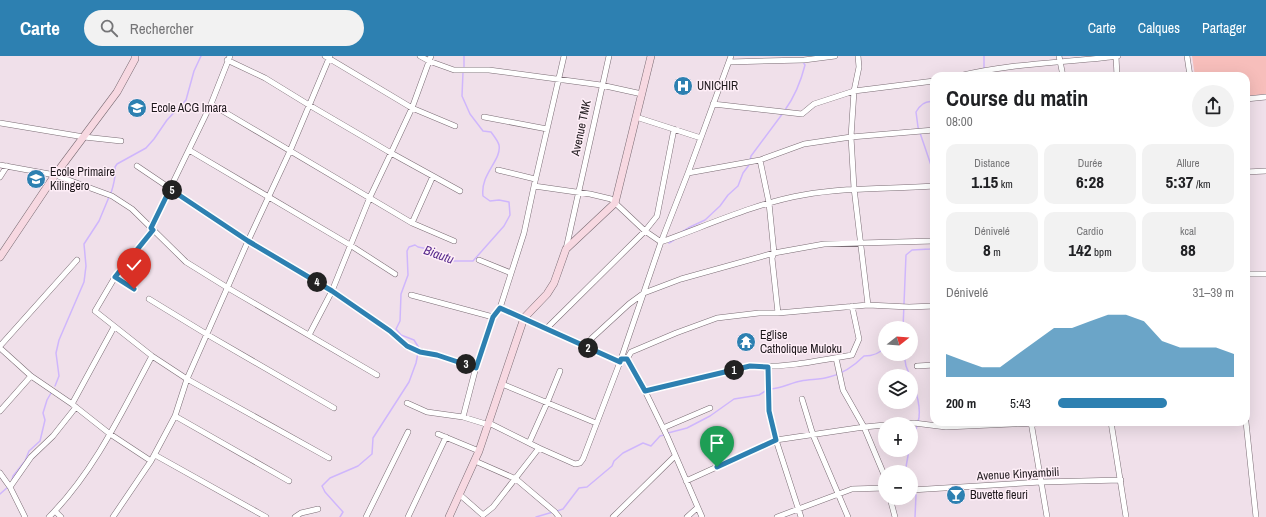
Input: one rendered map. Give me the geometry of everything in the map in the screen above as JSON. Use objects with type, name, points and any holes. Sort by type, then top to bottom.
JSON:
[{"type":"street","points":[[0,257],[55,175],[117,92],[136,59],[135,56]]},
{"type":"street","points":[[420,56],[454,70],[489,70],[601,85],[642,94]]},
{"type":"street","points":[[463,417],[476,368],[493,317],[500,308],[524,233],[564,56]]},
{"type":"street","name":"Avenue TMK","points":[[566,249],[577,192],[609,56]]},
{"type":"street","points":[[449,517],[479,451],[524,318],[554,283],[566,249],[615,203],[651,56]]},
{"type":"street","points":[[407,403],[427,412],[463,417],[489,424],[575,464],[583,459],[622,360],[661,242],[731,56]]},
{"type":"street","points":[[729,62],[802,60],[836,56]]},
{"type":"street","points":[[858,56],[860,67],[854,91],[851,137],[854,188],[868,305]]},
{"type":"street","points":[[1059,56],[1062,72]]},
{"type":"street","points":[[974,72],[1003,67],[1116,56],[1117,72]]},
{"type":"street","points":[[1187,56],[1189,72]]},
{"type":"street","points":[[113,517],[155,455],[175,416],[187,379],[208,335],[248,241],[290,151],[328,57],[412,108],[455,126]]},
{"type":"street","points":[[330,458],[187,379],[152,356],[95,311],[115,277],[152,229],[210,104],[228,58],[266,78],[391,153],[460,191]]},
{"type":"street","points":[[309,335],[332,291],[370,197],[412,108],[430,59]]},
{"type":"street","points":[[713,104],[802,114],[814,104],[854,91],[930,81]]},
{"type":"street","points":[[1250,99],[1266,97]]},
{"type":"street","points":[[210,104],[412,223],[454,241]]},
{"type":"street","points":[[484,117],[547,130]]},
{"type":"street","points":[[636,117],[701,138]]},
{"type":"street","points":[[0,123],[84,137],[121,141]]},
{"type":"street","points":[[546,328],[645,231],[657,216],[674,129]]},
{"type":"street","points":[[688,173],[760,160],[804,144],[851,137],[930,130]]},
{"type":"street","points":[[189,150],[350,245],[395,274]]},
{"type":"street","points":[[760,160],[769,203],[774,253],[772,258],[778,313]]},
{"type":"street","points":[[0,165],[55,175],[112,196],[132,209],[186,262],[376,375]]},
{"type":"street","points":[[0,177],[7,166]]},
{"type":"street","points":[[137,166],[248,241],[332,291],[390,331],[407,346],[420,352],[437,355],[476,368]]},
{"type":"street","points":[[498,170],[535,179]]},
{"type":"street","points":[[1250,172],[1266,171]]},
{"type":"street","points":[[412,223],[433,176]]},
{"type":"street","points":[[534,186],[577,192],[611,199],[645,231],[661,242]]},
{"type":"street","points":[[661,242],[769,203],[803,195],[854,188],[930,186]]},
{"type":"street","points":[[586,347],[592,338],[629,304],[644,293],[681,279],[774,253],[824,244],[930,241]]},
{"type":"street","points":[[77,260],[0,347],[31,376],[74,406],[110,434],[151,461]]},
{"type":"street","points":[[479,260],[511,273]]},
{"type":"street","points":[[1250,274],[1266,274]]},
{"type":"street","points":[[115,277],[134,289]]},
{"type":"street","points":[[411,295],[493,317]]},
{"type":"street","points":[[149,299],[334,408]]},
{"type":"street","points":[[622,360],[631,352],[717,318],[759,313],[778,313],[868,305],[902,307],[930,306]]},
{"type":"street","points":[[645,391],[750,366],[768,367],[801,364],[852,355],[859,339],[852,306]]},
{"type":"street","points":[[500,308],[586,347],[622,360],[645,391],[667,436],[702,517]]},
{"type":"street","points":[[8,486],[31,456],[52,436],[74,406],[114,327]]},
{"type":"street","points":[[49,517],[74,490],[110,434],[152,356]]},
{"type":"street","points":[[836,358],[843,390],[864,427],[880,465]]},
{"type":"street","points":[[917,366],[930,365]]},
{"type":"street","points":[[768,367],[769,411],[776,440],[800,517]]},
{"type":"street","points":[[529,443],[560,371]]},
{"type":"street","points":[[0,411],[31,376]]},
{"type":"street","points":[[502,384],[547,404],[596,423]]},
{"type":"street","points":[[802,398],[813,435],[848,517]]},
{"type":"street","points":[[663,430],[710,408]]},
{"type":"street","points":[[175,416],[289,481]]},
{"type":"street","points":[[918,423],[930,425]]},
{"type":"street","points":[[686,481],[776,440],[878,426]]},
{"type":"street","points":[[939,426],[967,426]]},
{"type":"street","points":[[1032,426],[1047,517]]},
{"type":"street","points":[[1112,426],[1126,517]]},
{"type":"street","points":[[1246,426],[1256,517]]},
{"type":"street","points":[[366,517],[408,432]]},
{"type":"street","points":[[438,434],[479,451]]},
{"type":"street","points":[[408,517],[446,437]]},
{"type":"street","points":[[459,494],[483,515],[493,507],[539,448]]},
{"type":"street","points":[[155,455],[266,517]]},
{"type":"street","points":[[613,517],[675,456]]},
{"type":"street","points":[[475,461],[516,479],[559,517]]},
{"type":"street","points":[[0,473],[25,517]]},
{"type":"street","name":"Avenue Kinyambili","points":[[918,490],[1041,482],[1121,480]]},
{"type":"street","points":[[776,517],[852,489],[878,488]]},
{"type":"street","points":[[892,505],[895,517]]},
{"type":"street","points":[[687,517],[697,508]]},
{"type":"street","points":[[295,517],[301,513],[318,509]]},
{"type":"street","points":[[55,512],[61,517]]},
{"type":"shaded area","points":[[1192,56],[1266,56],[1266,94],[1250,96],[1250,72],[1194,72]]},
{"type":"waterway","points":[[111,193],[115,167],[117,164],[146,148],[167,120],[186,100],[194,71],[201,56]]},
{"type":"waterway","name":"Biautu","points":[[464,56],[464,68]]},
{"type":"waterway","points":[[984,56],[984,72]]},
{"type":"waterway","points":[[785,110],[800,83],[805,65],[803,62]]},
{"type":"waterway","name":"Biautu","points":[[340,517],[343,512],[325,492],[322,486],[330,478],[358,466],[372,454],[373,438],[409,382],[416,363],[419,348],[414,340],[401,335],[396,329],[400,321],[401,294],[408,275],[407,251],[409,247],[415,245],[428,249],[443,255],[451,261],[473,261],[504,226],[510,215],[509,202],[499,200],[490,201],[483,196],[485,181],[499,151],[499,145],[491,132],[483,131],[470,114],[462,96],[463,72]]},
{"type":"waterway","points":[[930,102],[919,107],[916,112],[918,127],[930,162]]},
{"type":"waterway","points":[[682,232],[705,220],[738,186],[743,173],[749,165],[751,156],[783,113]]},
{"type":"waterway","points":[[55,386],[59,376],[56,353],[59,340],[84,282],[86,266],[84,244],[99,221],[109,197]]},
{"type":"waterway","points":[[669,243],[674,240]]},
{"type":"waterway","points":[[903,321],[906,255],[912,250],[930,249]]},
{"type":"waterway","points":[[771,389],[801,381],[834,376],[844,372],[864,356],[870,356],[878,352]]},
{"type":"waterway","points":[[905,361],[907,369]]},
{"type":"waterway","points":[[668,433],[687,428],[710,416],[734,399],[759,395],[767,390]]},
{"type":"waterway","points":[[12,480],[13,476],[25,461],[29,451],[40,441],[45,420],[43,413],[51,393]]},
{"type":"waterway","points":[[918,402],[918,422]]},
{"type":"waterway","points":[[557,511],[563,509],[579,488],[587,487],[612,466],[614,461],[623,453],[643,443],[651,446],[660,436],[664,435]]},
{"type":"waterway","points":[[906,465],[908,457]]},
{"type":"waterway","points":[[0,494],[8,487]]},
{"type":"waterway","points":[[915,517],[916,505]]},
{"type":"waterway","points":[[536,517],[553,512]]},
{"type":"place","name":"UNICHIR","points":[[683,86]]},
{"type":"place","name":"Ecole ACG Imara","points":[[137,108]]},
{"type":"place","name":"Ecole Primaire Kilingero","points":[[36,179]]},
{"type":"place","name":"Eglise Catholique Muloku","points":[[746,342]]},
{"type":"place","name":"Buvette fleuri","points":[[956,495]]},
{"type":"route","points":[[134,289],[115,277],[153,230],[151,228],[170,189],[248,241],[332,291],[390,331],[407,346],[420,352],[437,355],[476,368],[493,317],[500,308],[620,362],[621,359],[627,359],[645,391],[750,366],[768,367],[769,411],[776,440],[717,467]]}]
